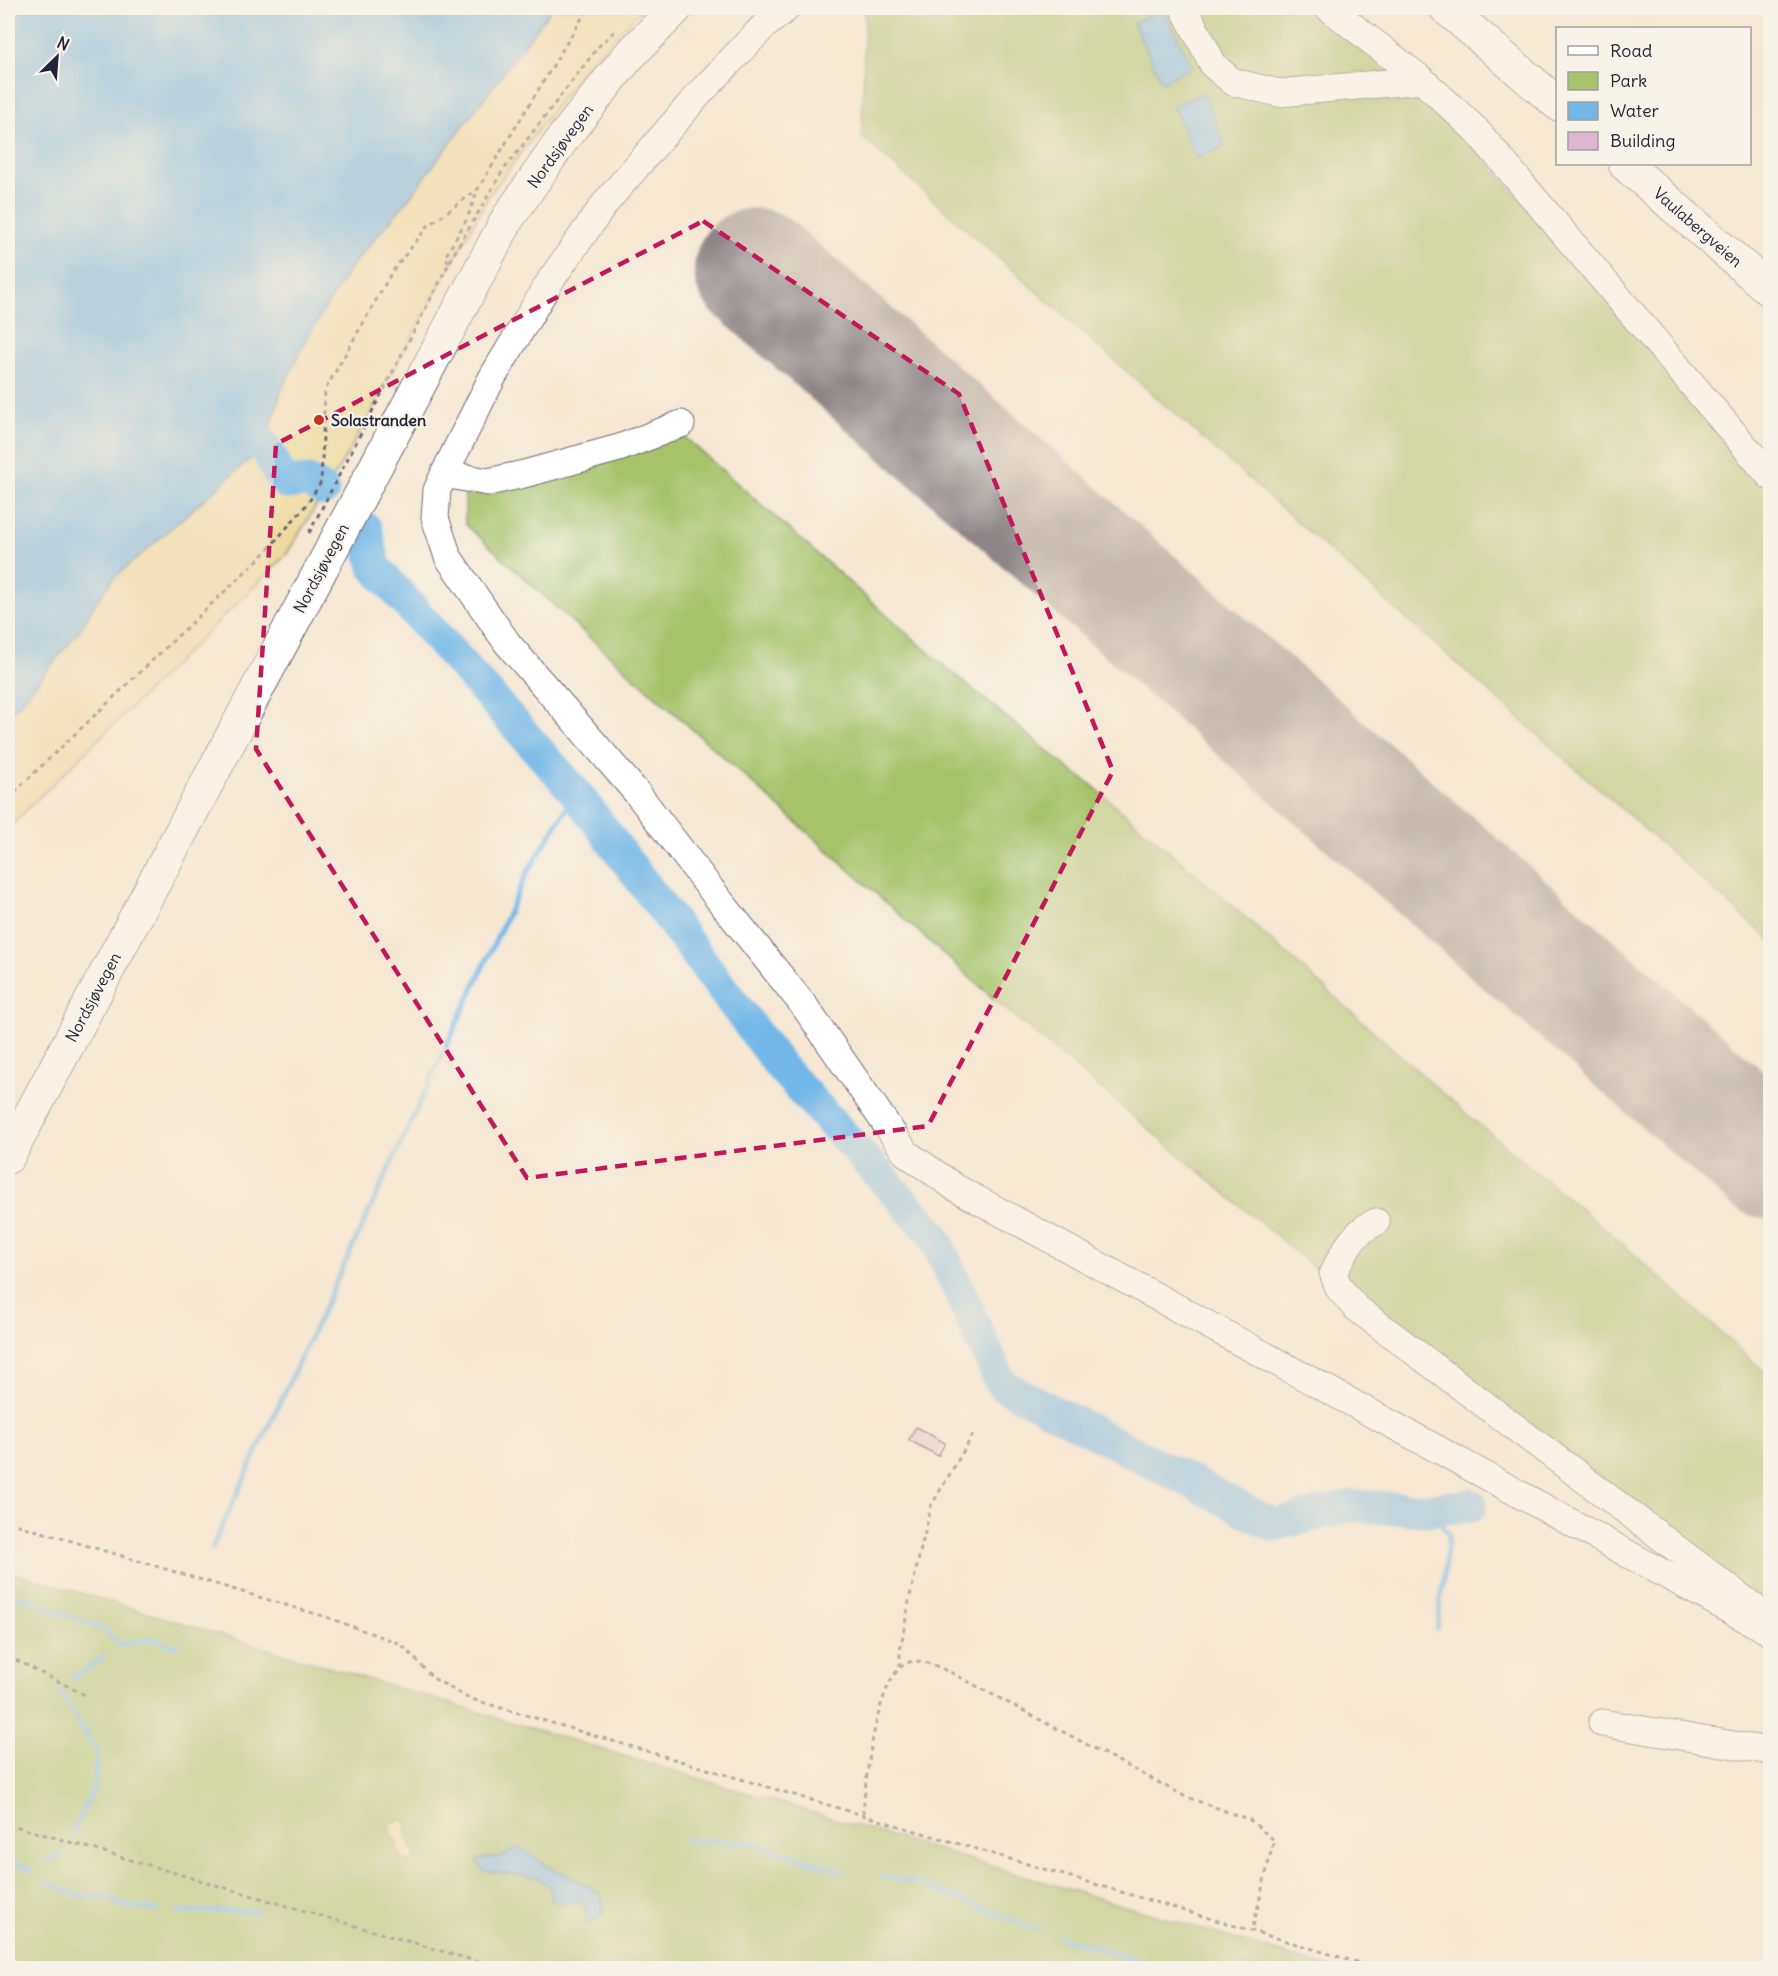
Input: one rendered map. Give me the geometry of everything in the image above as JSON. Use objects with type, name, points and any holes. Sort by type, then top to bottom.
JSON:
[{"type":"main road","name":"Nordsjøvegen","points":[[8,1157],[508,218],[578,119],[627,58],[676,8]]},
{"type":"main road","points":[[1446,8],[1556,103]]},
{"type":"main road","name":"Vaulabergveien","points":[[1626,165],[1770,291]]},
{"type":"lane","points":[[787,8],[763,27],[699,94],[606,202],[552,278],[492,378],[437,490],[435,518],[448,556],[508,644],[637,793],[805,1007],[906,1154],[956,1188],[1767,1630]]},
{"type":"lane","points":[[1184,8],[1214,66],[1233,82],[1280,93],[1422,80]]},
{"type":"lane","points":[[1329,8],[1422,80],[1476,130],[1770,476]]},
{"type":"lane","points":[[444,474],[488,482],[619,448],[681,424]]},
{"type":"lane","points":[[1376,1222],[1363,1227],[1347,1246],[1333,1274],[1339,1288],[1355,1307],[1754,1607],[1767,1630]]},
{"type":"lane","points":[[1602,1723],[1770,1751]]},
{"type":"path","points":[[450,263],[445,257],[467,219],[478,189],[588,8]]},
{"type":"path","points":[[8,798],[265,554],[308,503],[321,482],[325,390],[392,272],[428,226],[478,189]]},
{"type":"path","points":[[900,1667],[900,1651],[909,1596],[931,1506],[974,1433]]},
{"type":"path","points":[[8,1522],[326,1617],[401,1644],[433,1678],[468,1698],[1377,1968]]},
{"type":"path","points":[[8,1656],[87,1696]]},
{"type":"path","points":[[863,1814],[865,1779],[885,1691],[892,1676],[900,1667],[909,1662],[928,1663],[950,1672],[1184,1796],[1250,1820],[1274,1840],[1252,1931]]},
{"type":"path","points":[[8,1824],[499,1968]]},
{"type":"highlighted area","points":[[703,221],[959,394],[1113,771],[928,1126],[527,1178],[256,749],[276,444]]},
{"type":"green space","points":[[865,8],[1320,8],[1426,91],[1770,486],[1770,940],[862,137]]},
{"type":"green space","points":[[680,433],[942,664],[1073,772],[1092,785],[1228,902],[1464,1112],[1616,1238],[1770,1377],[1770,1611],[1586,1466],[1352,1299],[1311,1265],[995,1000],[465,524],[465,492],[512,484]]},
{"type":"green space","points":[[8,1571],[1331,1968],[8,1968]]},
{"type":"sand","name":"Solastranden","points":[[552,8],[643,8],[584,68],[490,194],[347,455],[286,555],[8,828],[8,713],[18,706],[82,627],[112,580],[264,446],[280,394],[305,341],[350,268],[406,202]]},
{"type":"sand","points":[[403,1819],[407,1824],[406,1833],[416,1856],[410,1862],[404,1860],[396,1848],[397,1842],[389,1831],[392,1822]]},
{"type":"water","points":[[8,8],[552,8],[406,202],[350,268],[305,341],[280,394],[265,446],[112,580],[82,627],[18,706],[8,713]]},
{"type":"water","points":[[1163,8],[1192,67],[1162,82],[1133,23]]},
{"type":"water","points":[[1203,93],[1226,146],[1196,159],[1173,106]]},
{"type":"water","points":[[520,1847],[548,1866],[591,1887],[601,1896],[604,1910],[595,1922],[586,1923],[585,1904],[578,1900],[565,1904],[552,1901],[550,1887],[536,1877],[484,1871],[477,1861],[502,1856]]},
{"type":"building","points":[[916,1427],[945,1443],[938,1456],[909,1440]]},
{"type":"waterway","points":[[265,446],[278,472],[287,483],[308,481],[323,490]]},
{"type":"waterway","points":[[366,529],[375,567],[576,793],[780,1066],[933,1234],[1002,1385],[1274,1525],[1349,1506],[1428,1510],[1471,1505]]},
{"type":"waterway","points":[[212,1548],[527,873],[576,793]]},
{"type":"waterway","points":[[1428,1510],[1449,1534],[1437,1629]]},
{"type":"waterway","points":[[8,1600],[18,1596],[105,1630],[121,1645],[152,1639],[174,1647],[179,1643]]},
{"type":"waterway","points":[[72,1679],[104,1657]]},
{"type":"waterway","points":[[60,1693],[97,1751],[94,1788],[71,1836]]},
{"type":"waterway","points":[[685,1840],[749,1843],[843,1871]]},
{"type":"waterway","points":[[46,1860],[61,1854]]},
{"type":"waterway","points":[[8,1860],[32,1870]]},
{"type":"waterway","points":[[882,1877],[918,1883],[1038,1930]]},
{"type":"waterway","points":[[48,1881],[82,1897],[107,1897],[123,1906],[157,1910]]},
{"type":"waterway","points":[[177,1912],[257,1911]]},
{"type":"waterway","points":[[1060,1937],[1166,1968]]},
{"type":"runway","points":[[755,269],[1770,1158]]},
{"type":"place","name":"Solastranden","points":[[319,420]]}]
